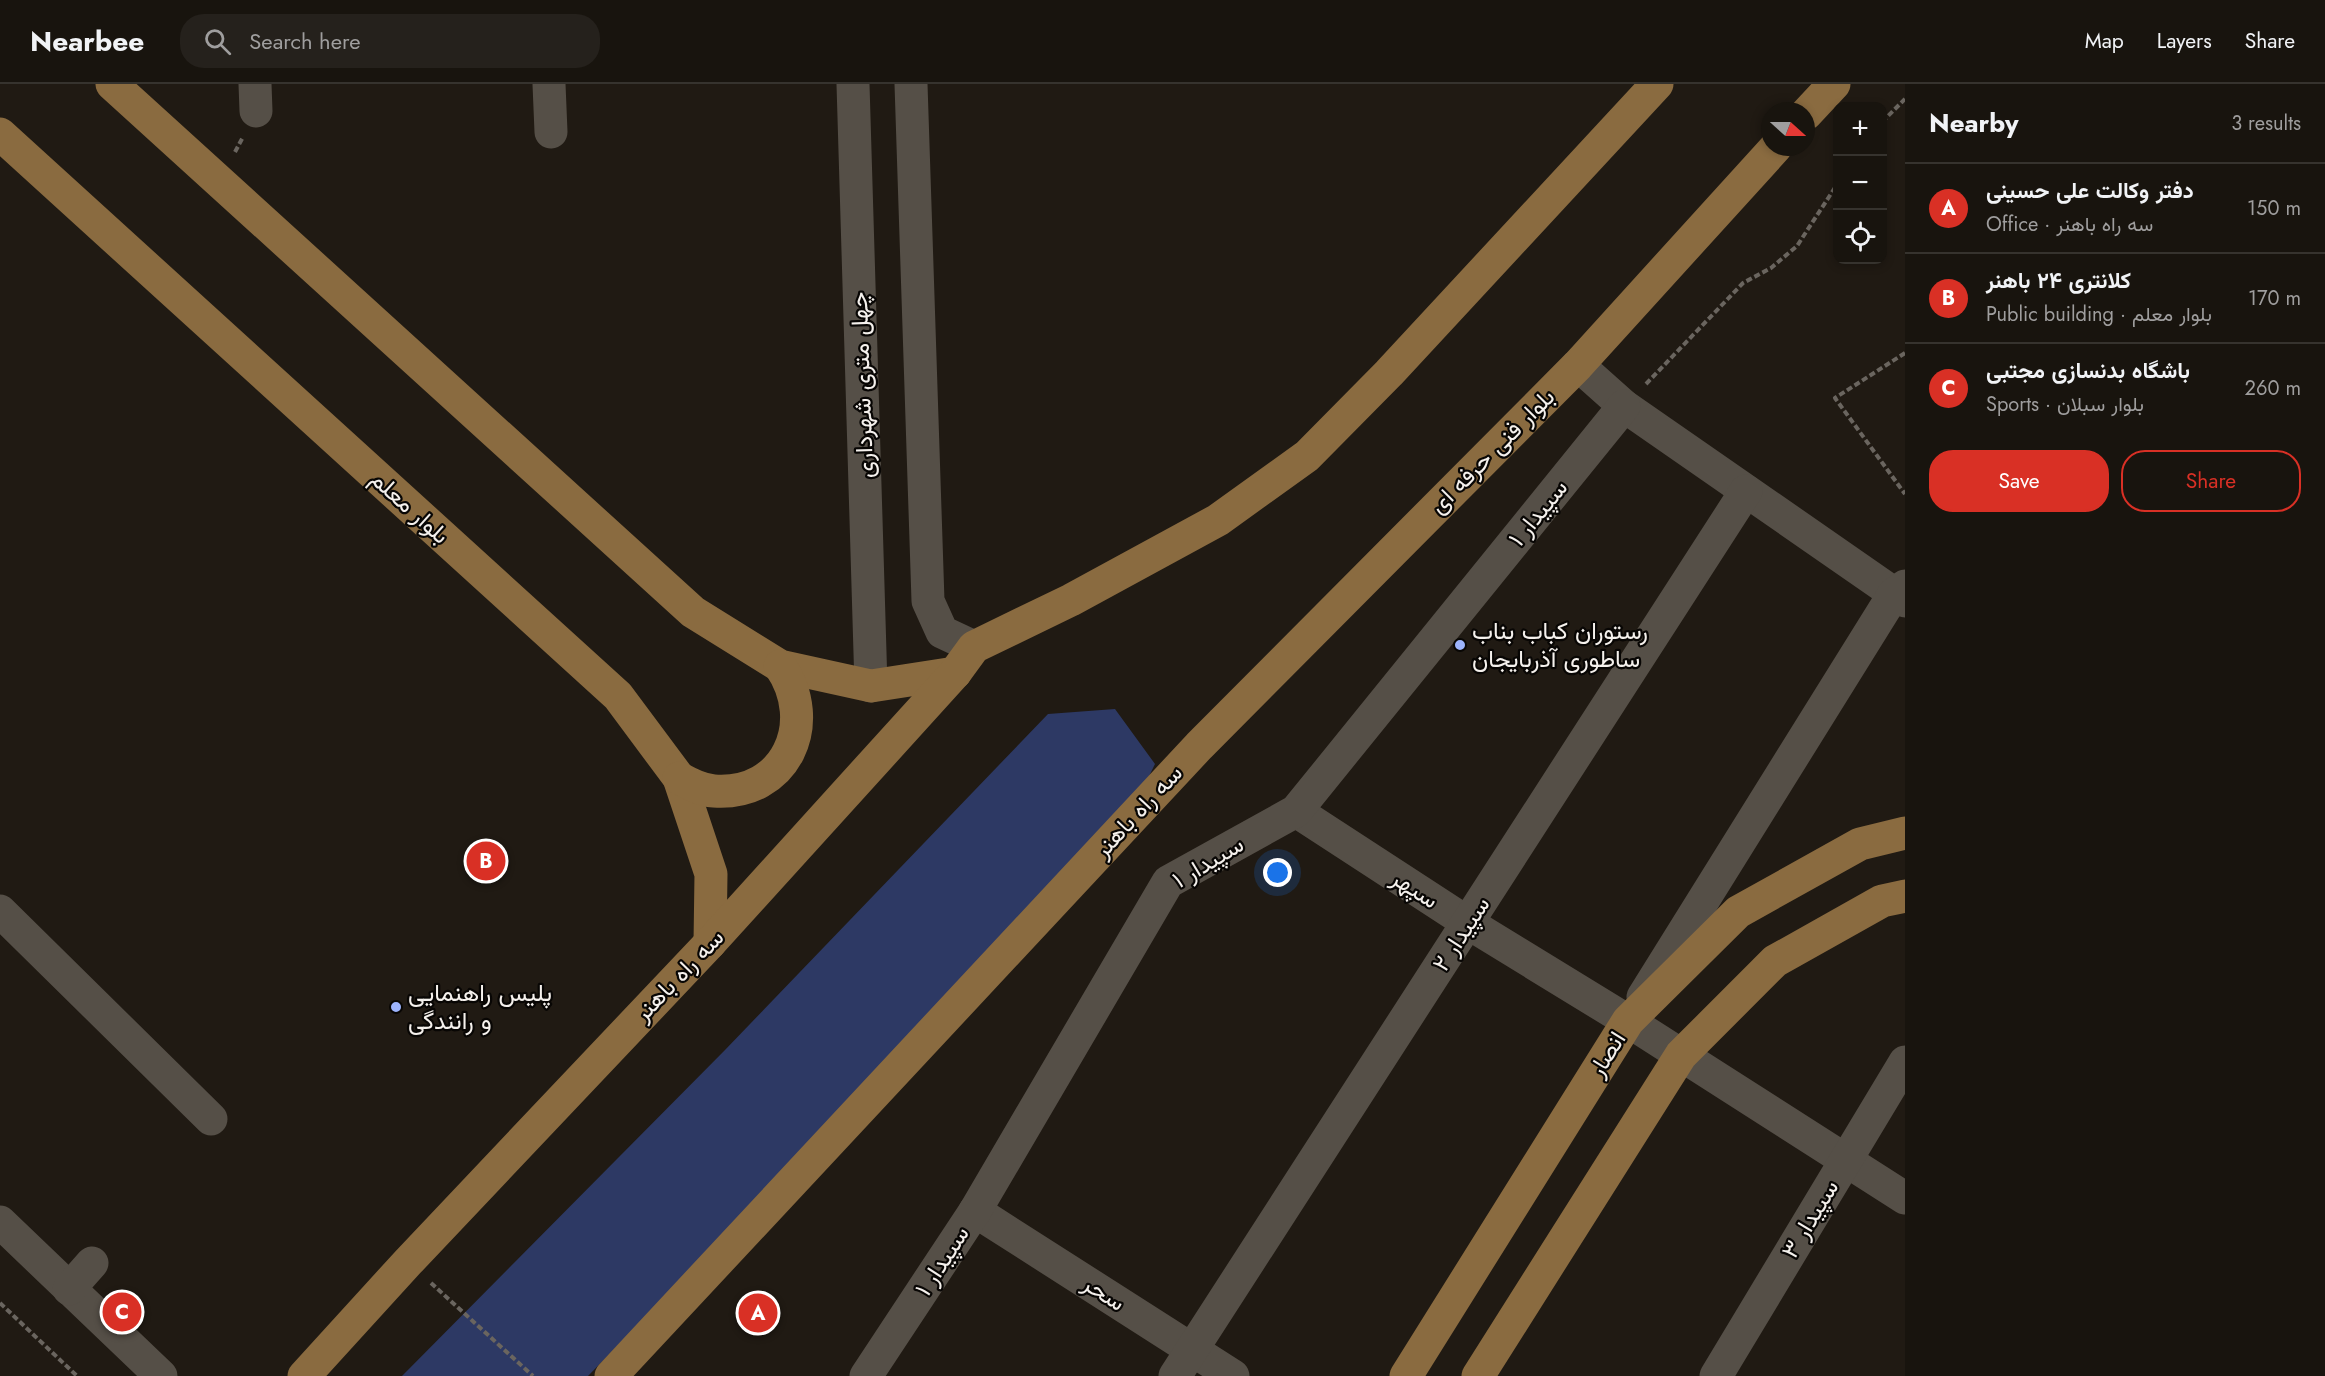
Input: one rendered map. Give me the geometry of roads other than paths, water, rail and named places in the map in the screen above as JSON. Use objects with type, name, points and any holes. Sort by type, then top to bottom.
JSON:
[{"type":"main road","points":[[112,84],[693,612],[780,666],[871,686],[965,660]]},
{"type":"main road","name":"سه راه باهنر","points":[[304,1376],[408,1262],[710,943],[965,660],[1218,520],[1307,456],[1389,373],[1657,84]]},
{"type":"main road","points":[[1815,104],[1833,84]]},
{"type":"main road","name":"بلوار معلم","points":[[0,134],[618,696],[679,778],[711,874],[710,943]]},
{"type":"main road","name":"بلوار فنی حرفه ای","points":[[1199,746],[1578,365],[1768,156]]},
{"type":"main road","points":[[679,778],[695,786],[712,790],[729,790],[747,787],[776,769],[793,742],[798,710],[790,680],[780,666]]},
{"type":"main road","name":"سه راه باهنر","points":[[611,1376],[1199,746]]},
{"type":"main road","name":"انصار","points":[[1406,1376],[1628,1022],[1738,912],[1860,844],[1905,833]]},
{"type":"main road","points":[[1478,1376],[1681,1055],[1775,962],[1882,901],[1905,896]]},
{"type":"street","points":[[549,84],[551,132]]},
{"type":"street","name":"چهل متری شهرداری","points":[[853,84],[871,686]]},
{"type":"street","points":[[911,84],[928,601],[942,633],[965,660]]},
{"type":"street","points":[[1578,365],[1624,406],[1746,491],[1901,594],[1628,1022]]},
{"type":"street","name":"سپیدار ۱","points":[[866,1376],[975,1211],[1168,882],[1296,811],[1624,406]]},
{"type":"street","name":"سپیدار ۲","points":[[1184,1363],[1746,491]]},
{"type":"street","name":"سپهر","points":[[1296,811],[1468,924],[1681,1055]]},
{"type":"street","points":[[0,911],[211,1119]]},
{"type":"street","points":[[1681,1055],[1905,1198]]},
{"type":"street","name":"سپیدار ۳","points":[[1716,1376],[1905,1062]]},
{"type":"street","name":"سحر","points":[[975,1211],[1184,1363],[1233,1376]]},
{"type":"street","points":[[0,1222],[160,1376]]},
{"type":"street","points":[[69,1289],[92,1263]]},
{"type":"place","name":"رستوران کباب بناب ساطوری آذربایجان","points":[[1460,645]]},
{"type":"place","name":"کلانتری ۲۴ باهنر","points":[[486,861]]},
{"type":"place","name":"پلیس راهنمایی و رانندگی","points":[[396,1007]]},
{"type":"place","name":"باشگاه بدنسازی مجتبی","points":[[122,1312]]},
{"type":"place","name":"دفتر وکالت علی حسینی","points":[[758,1313]]}]
